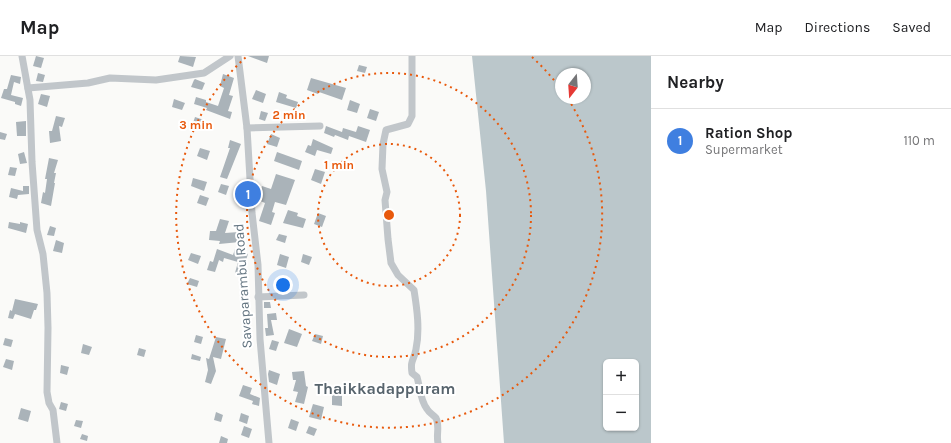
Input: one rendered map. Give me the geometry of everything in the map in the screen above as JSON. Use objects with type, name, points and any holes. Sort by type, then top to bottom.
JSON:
[{"type":"street","points":[[22,56],[30,100],[32,162],[37,230],[43,254],[47,293],[47,392],[48,403],[53,410],[57,443]]},
{"type":"street","points":[[28,88],[88,83],[110,78],[156,80],[204,74],[230,56]]},
{"type":"street","name":"Savaparambu Road","points":[[238,56],[247,128],[252,213],[258,265],[260,339],[269,443]]},
{"type":"street","points":[[412,56],[412,116],[408,124],[386,130],[383,144],[382,169],[387,192],[385,200],[391,263],[398,275],[414,290],[417,324],[416,350],[410,363],[412,373],[417,376],[422,400],[428,410],[436,418],[438,429],[436,437],[438,443]]},
{"type":"street","points":[[247,128],[320,126]]},
{"type":"street","points":[[258,297],[304,295]]},
{"type":"shaded area","points":[[472,56],[651,56],[651,443],[504,443],[486,191]]},
{"type":"building","points":[[36,56],[44,58],[41,68],[33,66]]},
{"type":"building","points":[[180,56],[196,57],[193,67],[178,62]]},
{"type":"building","points":[[248,56],[269,56],[267,63]]},
{"type":"building","points":[[359,65],[367,67],[365,73],[357,71]]},
{"type":"building","points":[[38,73],[45,75],[43,82],[36,81]]},
{"type":"building","points":[[223,74],[234,78],[229,95],[233,96],[228,111],[232,112],[230,119],[206,110],[207,108],[194,104],[196,97],[218,106],[224,88],[220,86]]},
{"type":"building","points":[[11,75],[21,77],[20,84],[14,82],[11,95],[23,98],[21,106],[15,104],[15,102],[1,98],[4,89],[7,89]]},
{"type":"building","points":[[311,78],[346,88],[342,100],[319,92],[318,94],[307,90]]},
{"type":"building","points":[[195,79],[205,83],[202,90],[191,87]]},
{"type":"building","points":[[256,90],[266,94],[263,103],[252,99]]},
{"type":"building","points":[[279,92],[287,95],[286,98],[298,102],[296,108],[276,102]]},
{"type":"building","points":[[41,94],[50,96],[47,107],[38,104]]},
{"type":"building","points":[[174,99],[185,103],[182,110],[172,107]]},
{"type":"building","points":[[350,100],[360,104],[357,113],[347,110]]},
{"type":"building","points":[[370,109],[379,112],[376,121],[367,118]]},
{"type":"building","points":[[261,111],[268,113],[265,121],[259,119]]},
{"type":"building","points":[[294,113],[300,115],[297,121],[292,119]]},
{"type":"building","points":[[56,116],[65,118],[62,127],[59,126],[61,141],[50,143],[49,131],[52,131]]},
{"type":"building","points":[[195,117],[204,120],[201,129],[192,126]]},
{"type":"building","points":[[26,121],[26,136],[17,136],[16,122]]},
{"type":"building","points":[[326,126],[342,132],[343,128],[356,132],[358,126],[370,130],[366,142],[349,136],[348,140],[324,133]]},
{"type":"building","points":[[0,132],[7,134],[5,140],[0,139]]},
{"type":"building","points":[[271,134],[280,138],[277,147],[267,144]]},
{"type":"building","points":[[313,139],[333,148],[331,154],[317,150],[315,156],[305,152],[308,145],[311,146]]},
{"type":"building","points":[[230,140],[241,144],[227,179],[220,177],[230,148],[228,148]]},
{"type":"building","points":[[200,148],[210,151],[207,160],[197,156]]},
{"type":"building","points":[[24,152],[27,163],[20,164],[18,154]]},
{"type":"building","points":[[277,152],[302,161],[299,170],[274,161]]},
{"type":"building","points":[[49,158],[58,160],[54,173],[56,173],[51,206],[41,203],[43,192],[45,193],[47,179],[45,179]]},
{"type":"building","points":[[10,167],[17,168],[15,176],[8,175]]},
{"type":"building","points":[[315,169],[325,172],[321,184],[311,180]]},
{"type":"building","points":[[276,174],[295,180],[286,205],[275,202],[272,212],[275,213],[271,225],[259,221],[265,203],[258,200],[262,186],[271,189]]},
{"type":"building","points":[[193,178],[207,182],[204,191],[191,186]]},
{"type":"building","points":[[221,184],[229,186],[226,195],[218,192]]},
{"type":"building","points":[[23,186],[29,186],[29,194],[18,195],[17,199],[9,197],[11,188],[23,191]]},
{"type":"building","points":[[200,195],[209,198],[206,206],[197,203]]},
{"type":"building","points":[[288,210],[298,213],[297,216],[306,219],[303,228],[283,223]]},
{"type":"building","points":[[318,213],[326,216],[322,227],[314,224]]},
{"type":"building","points":[[220,219],[229,221],[225,233],[239,232],[240,242],[219,244],[220,241],[209,240],[210,231],[216,231]]},
{"type":"building","points":[[9,222],[28,224],[26,233],[8,228]]},
{"type":"building","points":[[50,226],[56,228],[54,236],[47,235]]},
{"type":"building","points":[[279,234],[287,236],[285,243],[276,240]]},
{"type":"building","points":[[56,240],[64,243],[62,253],[53,251]]},
{"type":"building","points":[[217,249],[233,255],[235,249],[248,254],[243,269],[247,271],[245,277],[235,273],[238,262],[224,258],[223,262],[219,260],[215,272],[207,270],[210,261],[213,262]]},
{"type":"building","points":[[191,253],[201,256],[198,264],[188,260]]},
{"type":"building","points":[[280,254],[289,257],[286,268],[277,265]]},
{"type":"building","points":[[303,254],[312,257],[309,265],[301,262]]},
{"type":"building","points":[[190,278],[199,281],[197,287],[187,284]]},
{"type":"building","points":[[15,299],[38,304],[31,319],[15,314],[13,319],[8,318],[10,310],[12,311]]},
{"type":"building","points":[[264,302],[270,302],[271,308],[264,308]]},
{"type":"building","points":[[276,313],[277,320],[271,320],[274,335],[266,336],[265,328],[268,328],[267,314]]},
{"type":"building","points":[[289,329],[302,334],[297,347],[284,343]]},
{"type":"building","points":[[315,334],[323,336],[321,344],[312,341]]},
{"type":"building","points":[[196,335],[203,337],[201,344],[194,342]]},
{"type":"building","points":[[216,337],[226,339],[221,359],[213,357],[216,371],[211,384],[205,382],[208,370],[206,358],[209,359]]},
{"type":"building","points":[[5,338],[13,340],[11,347],[3,345]]},
{"type":"building","points":[[272,340],[279,342],[276,351],[269,349]]},
{"type":"building","points":[[83,344],[92,347],[89,355],[81,353]]},
{"type":"building","points":[[139,348],[146,350],[144,357],[137,355]]},
{"type":"building","points":[[192,354],[201,357],[200,361],[191,359]]},
{"type":"building","points":[[6,359],[14,361],[12,370],[3,367]]},
{"type":"building","points":[[61,365],[69,367],[67,375],[60,373]]},
{"type":"building","points":[[269,370],[280,374],[277,385],[269,382]]},
{"type":"building","points":[[304,371],[306,386],[308,387],[304,404],[295,402],[298,392],[293,391],[296,380],[293,380],[292,372]]},
{"type":"building","points":[[243,385],[252,388],[250,394],[260,398],[259,406],[252,404],[253,401],[239,396]]},
{"type":"building","points":[[332,393],[342,393],[342,406],[332,405]]},
{"type":"building","points":[[61,402],[68,404],[66,411],[59,409]]},
{"type":"building","points":[[313,404],[324,407],[321,420],[309,417]]},
{"type":"building","points":[[21,408],[31,411],[28,422],[18,419]]},
{"type":"building","points":[[216,412],[223,415],[221,422],[214,420]]},
{"type":"building","points":[[241,413],[249,416],[247,424],[239,421]]},
{"type":"building","points":[[291,419],[299,422],[296,431],[288,428]]},
{"type":"building","points":[[76,420],[83,421],[81,428],[74,426]]},
{"type":"building","points":[[244,426],[252,429],[249,438],[241,435]]},
{"type":"building","points":[[309,426],[317,429],[314,436],[306,433]]},
{"type":"building","points":[[82,434],[88,436],[87,441],[80,439]]},
{"type":"building","points":[[221,436],[228,439],[227,443],[219,443]]},
{"type":"place","name":"Ration Shop","points":[[248,194]]},
{"type":"district","name":"Thaikkadappuram","points":[[385,388]]}]
